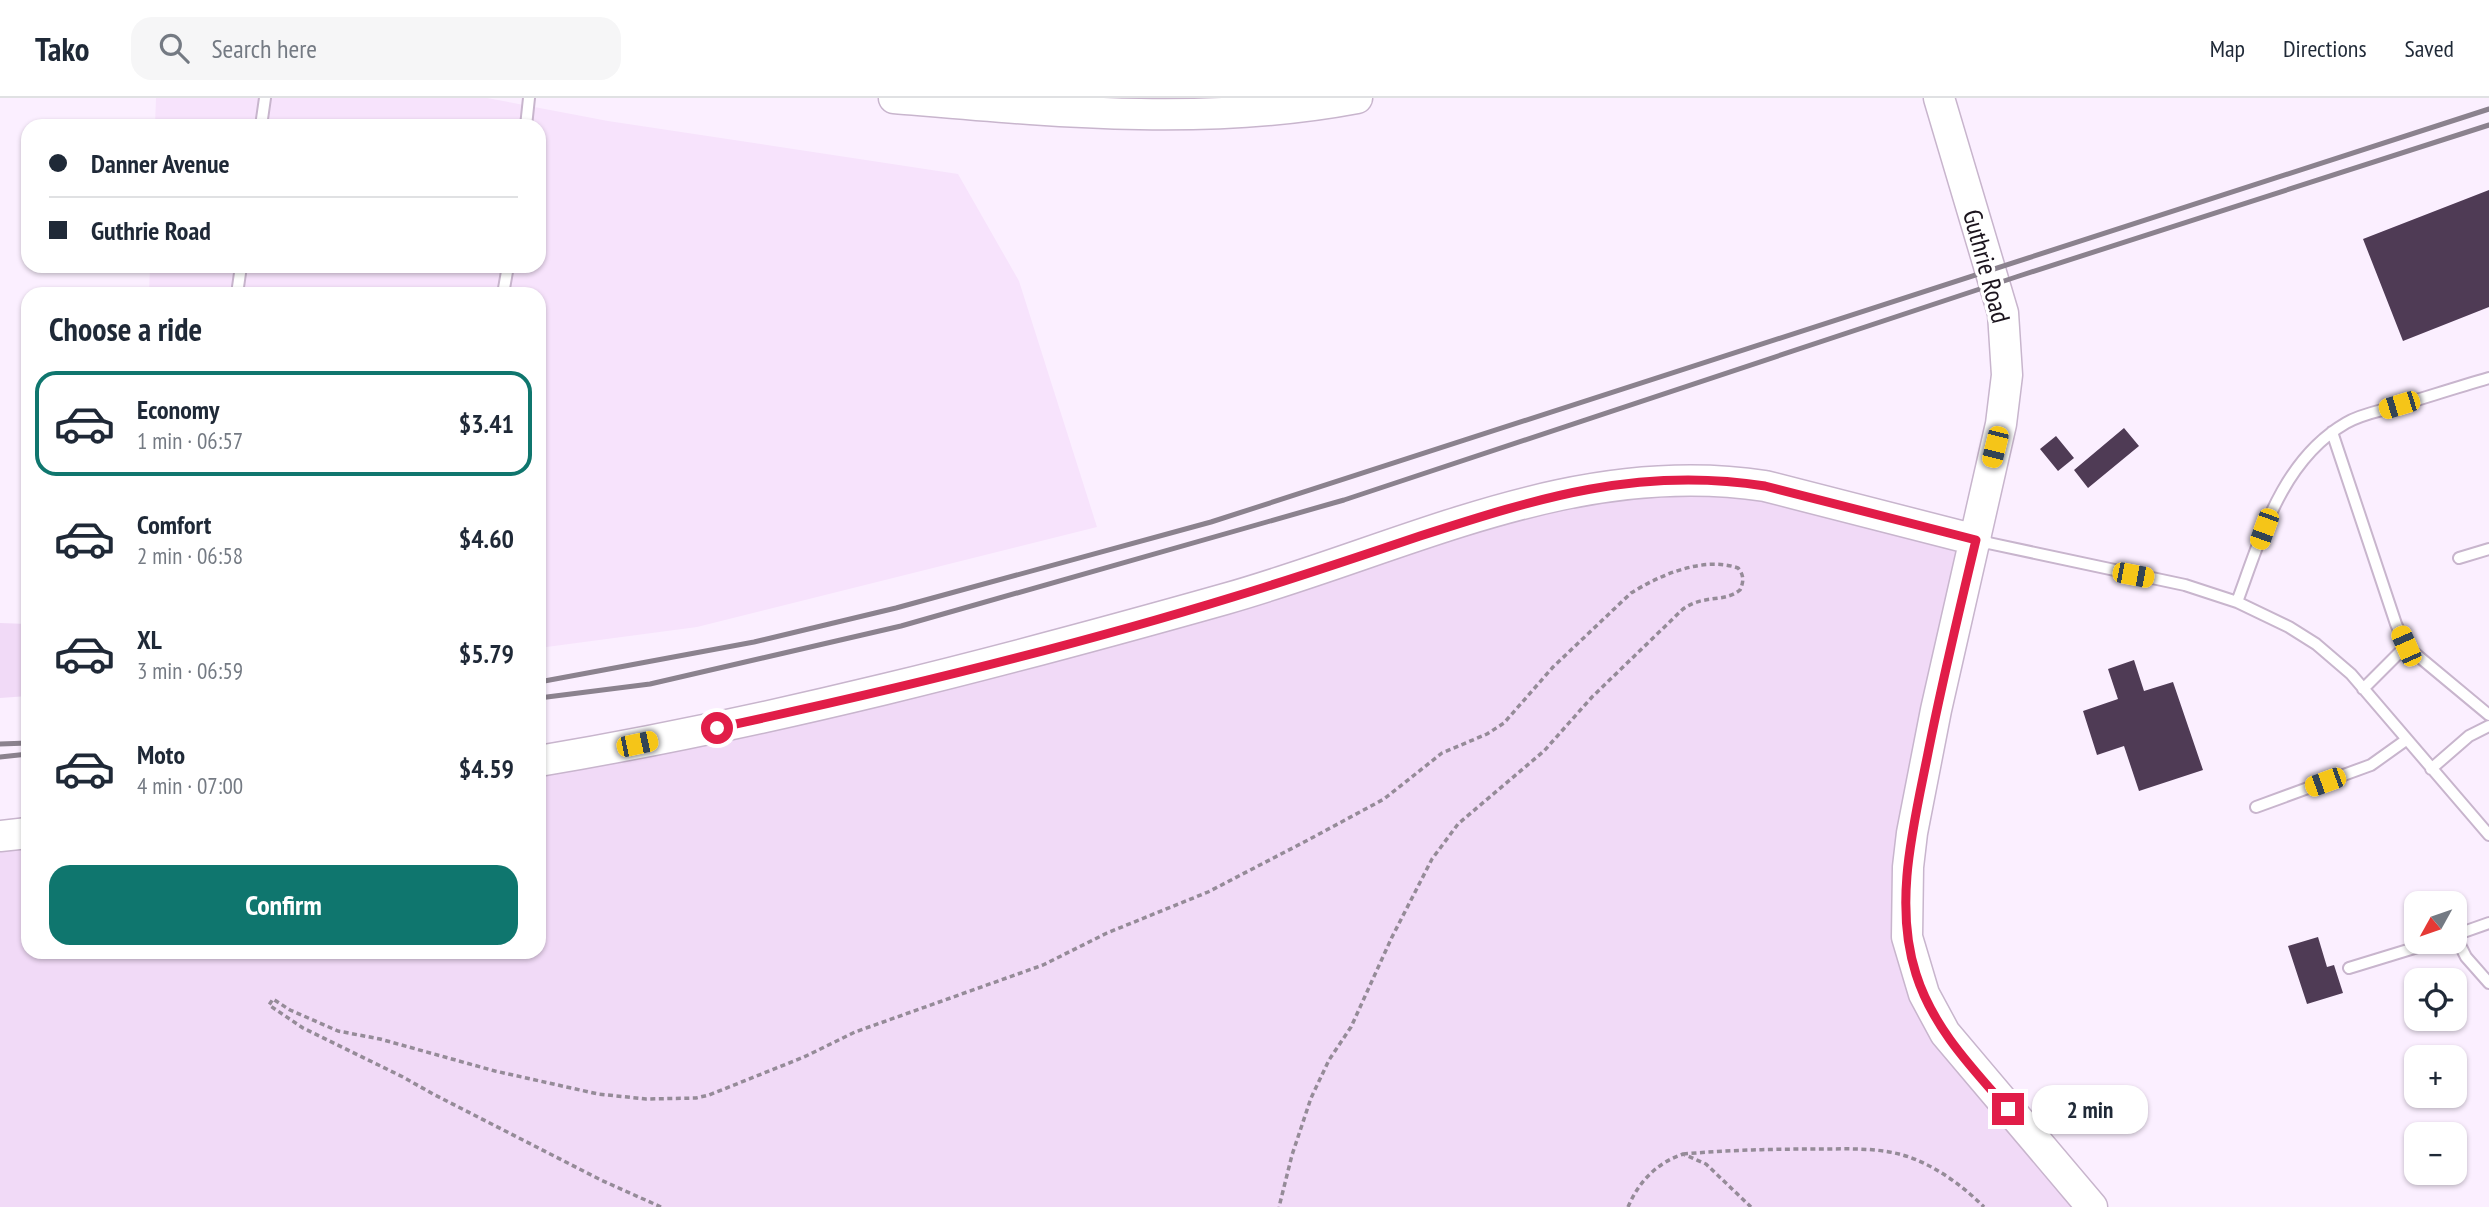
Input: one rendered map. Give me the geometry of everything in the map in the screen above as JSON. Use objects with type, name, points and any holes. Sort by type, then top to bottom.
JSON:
[{"type":"street","points":[[894,98],[1124,114],[1204,115],[1287,109],[1357,98]]},
{"type":"street","name":"Guthrie Road","points":[[1939,98],[2005,325],[2007,375],[2001,424],[1936,710],[1912,833],[1906,902],[1907,937],[1924,995],[1945,1033],[2092,1207]]},
{"type":"street","points":[[546,760],[797,711],[1054,648],[1232,597],[1519,504],[1586,488],[1654,480],[1730,481],[1765,486],[1976,540]]},
{"type":"street","points":[[0,836],[21,834]]},
{"type":"lane","points":[[262,119],[265,98]]},
{"type":"lane","points":[[527,119],[529,98]]},
{"type":"lane","points":[[2237,602],[2281,492],[2301,463],[2324,437],[2349,421],[2489,378]]},
{"type":"lane","points":[[2332,432],[2396,624],[2406,646],[2489,715]]},
{"type":"lane","points":[[1976,540],[2185,585],[2237,602],[2289,627],[2334,658],[2489,835]]},
{"type":"lane","points":[[2459,558],[2489,549]]},
{"type":"lane","points":[[2363,689],[2406,646]]},
{"type":"lane","points":[[2431,769],[2469,736],[2489,726]]},
{"type":"lane","points":[[2256,807],[2371,765],[2406,740]]},
{"type":"lane","points":[[2489,923],[2455,935],[2466,957],[2489,983]]},
{"type":"lane","points":[[2348,968],[2404,951]]},
{"type":"path","points":[[661,1207],[581,1170],[403,1076],[303,1028],[270,1005],[273,999],[290,1010],[338,1031],[380,1039],[495,1071],[611,1097],[696,1098],[794,1061],[855,1032],[1043,965],[1107,933],[1177,905],[1257,868],[1384,799],[1442,753],[1487,734],[1504,723],[1553,667],[1640,587],[1683,569],[1717,565],[1738,568],[1742,573],[1740,590],[1729,596],[1700,600],[1683,609],[1592,697],[1544,751],[1449,833],[1414,892],[1351,1027],[1321,1075],[1299,1130],[1279,1207]]},
{"type":"path","points":[[1628,1207],[1639,1186],[1654,1169],[1684,1154],[1742,1149],[1867,1149],[1891,1152],[1929,1166],[1984,1207]]},
{"type":"path","points":[[1684,1154],[1706,1164],[1751,1207]]},
{"type":"shaded area","points":[[156,98],[487,98],[608,121],[958,174],[1019,281],[1097,527],[697,627],[546,647],[546,287],[149,287],[150,273],[546,273],[546,119],[155,119]]},
{"type":"shaded area","points":[[1654,480],[1976,540],[1912,833],[1916,974],[2092,1207],[0,1207],[0,836],[21,834],[21,959],[546,959],[546,760],[637,744]]},
{"type":"shaded area","points":[[0,623],[21,624],[21,696],[0,698]]},
{"type":"building","points":[[2489,190],[2489,307],[2403,341],[2363,239]]},
{"type":"building","points":[[2124,428],[2139,446],[2088,488],[2074,470]]},
{"type":"building","points":[[2056,436],[2074,458],[2058,471],[2040,449]]},
{"type":"building","points":[[2134,660],[2144,691],[2173,682],[2203,770],[2139,791],[2124,746],[2097,755],[2083,711],[2118,699],[2108,669]]},
{"type":"building","points":[[2318,937],[2327,967],[2334,965],[2343,993],[2307,1004],[2288,946]]},
{"type":"railway","points":[[546,681],[754,642],[896,608],[1211,522],[2489,109]]},
{"type":"railway","points":[[546,697],[650,684],[901,626],[1344,500],[2016,277],[2489,125]]},
{"type":"railway","points":[[0,744],[21,743]]},
{"type":"railway","points":[[0,757],[21,755]]},
{"type":"route","points":[[717,728],[1054,648],[1232,597],[1519,504],[1586,488],[1654,480],[1730,481],[1765,486],[1976,540],[1936,710],[1912,833],[1906,902],[1907,937],[1916,974],[1933,1014],[1958,1051],[2008,1109]]}]
